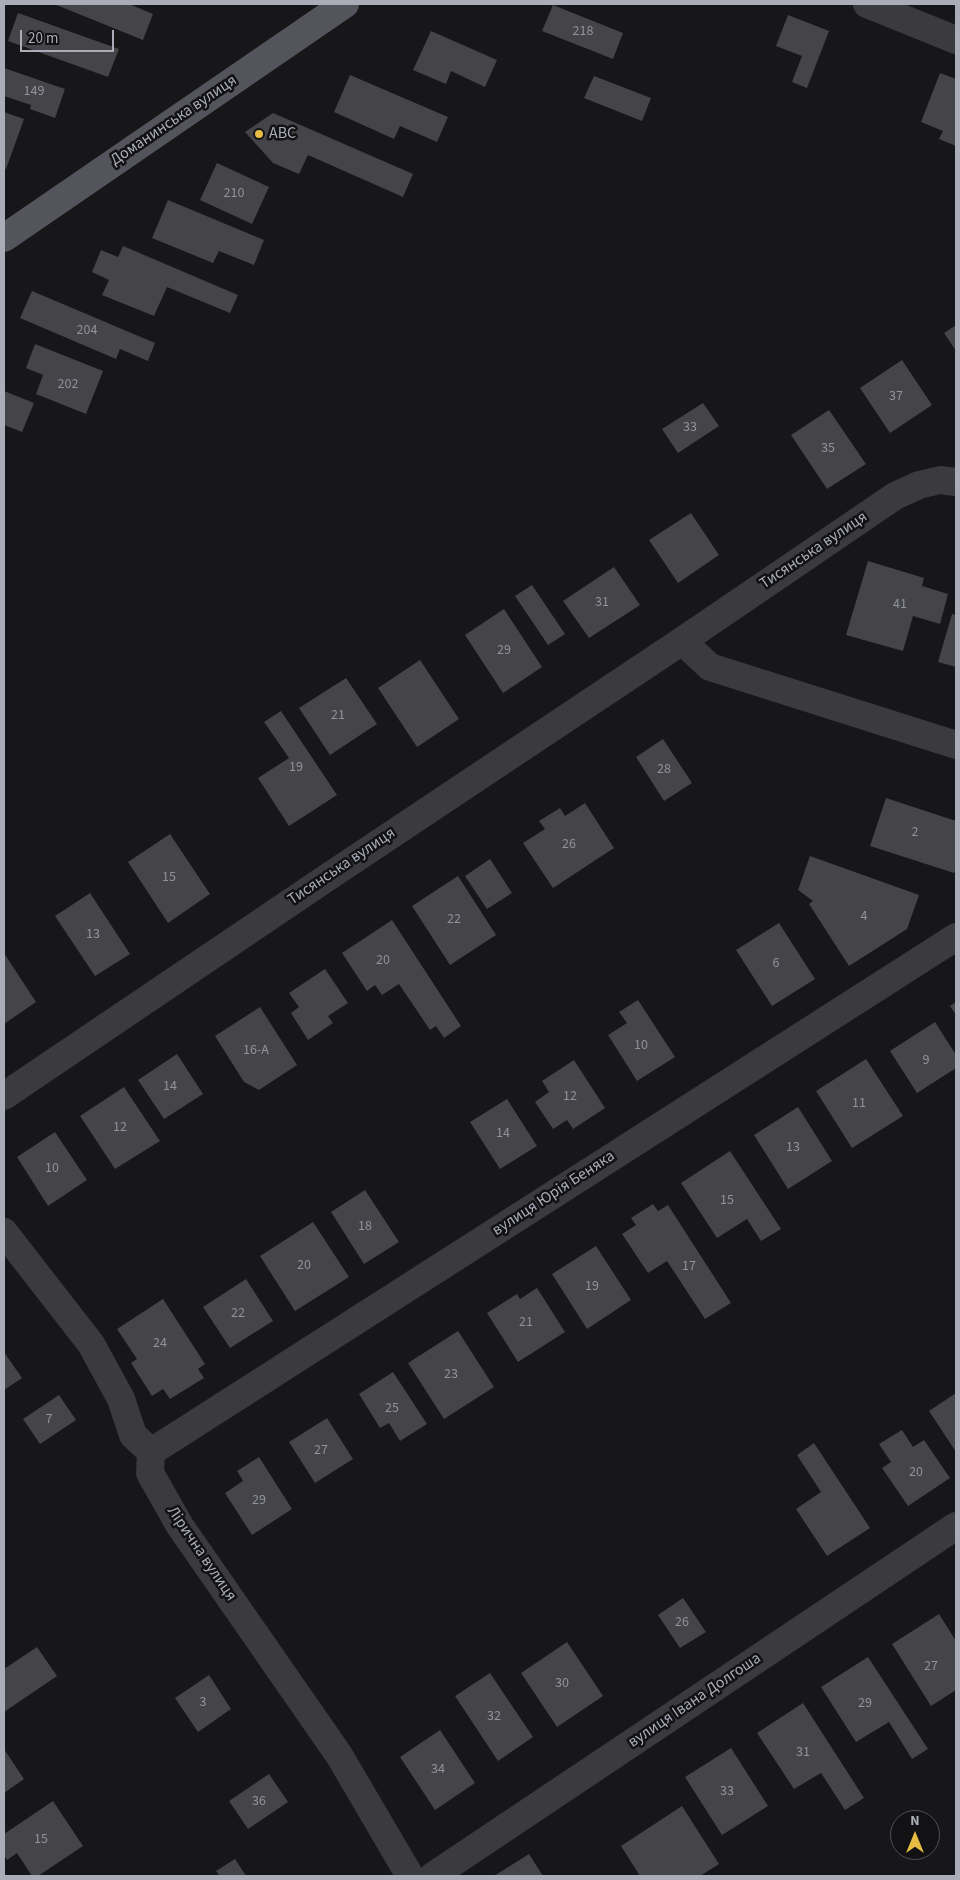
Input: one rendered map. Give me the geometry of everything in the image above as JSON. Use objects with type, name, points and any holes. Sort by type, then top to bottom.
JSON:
[{"type":"main road","name":"Доманинська вулиця","points":[[4,238],[345,4]]},
{"type":"street","points":[[867,4],[956,40]]},
{"type":"street","name":"Тисянська вулиця","points":[[4,1096],[895,496],[919,485],[940,480],[955,482]]},
{"type":"street","points":[[682,641],[710,667],[956,745]]},
{"type":"street","name":"вулиця Юрія Беняка","points":[[151,1452],[956,937]]},
{"type":"street","points":[[4,1232],[91,1344],[121,1399],[133,1435],[151,1452]]},
{"type":"street","name":"Лірична вулиця","points":[[151,1452],[150,1474],[180,1526],[339,1756],[410,1876]]},
{"type":"street","name":"вулиця Івана Долгоша","points":[[433,1876],[956,1526]]},
{"type":"building","points":[[54,4],[129,4],[153,14],[143,40]]},
{"type":"building","points":[[553,5],[623,33],[613,59],[542,31]]},
{"type":"building","points":[[18,13],[119,49],[108,77],[8,41]]},
{"type":"building","points":[[788,15],[829,31],[807,88],[792,82],[802,56],[776,46]]},
{"type":"building","points":[[431,31],[497,60],[485,87],[451,71],[446,84],[413,70]]},
{"type":"building","points":[[4,68],[65,89],[55,118],[30,109],[31,105],[4,96]]},
{"type":"building","points":[[940,73],[956,79],[956,146],[939,139],[943,131],[921,122]]},
{"type":"building","points":[[350,75],[448,117],[437,142],[400,126],[394,139],[334,112]]},
{"type":"building","points":[[594,76],[651,98],[642,121],[584,98]]},
{"type":"building","points":[[4,112],[24,119],[6,169],[4,168]]},
{"type":"building","points":[[273,113],[413,174],[403,197],[308,155],[299,174],[273,163],[245,132]]},
{"type":"building","points":[[217,163],[269,187],[252,224],[200,200]]},
{"type":"building","points":[[168,200],[264,240],[254,265],[219,251],[213,263],[152,238]]},
{"type":"building","points":[[123,246],[238,295],[230,313],[167,287],[154,316],[102,295],[109,280],[92,272],[101,250],[118,257]]},
{"type":"building","points":[[32,291],[155,343],[148,361],[120,349],[116,359],[20,318]]},
{"type":"building","points":[[956,325],[956,351],[944,333]]},
{"type":"building","points":[[35,344],[103,371],[86,414],[36,394],[43,375],[26,368]]},
{"type":"building","points":[[902,360],[932,405],[890,433],[860,388]]},
{"type":"building","points":[[4,391],[34,403],[22,432],[4,425]]},
{"type":"building","points":[[703,403],[719,426],[678,453],[662,429]]},
{"type":"building","points":[[829,410],[866,464],[827,489],[791,435]]},
{"type":"building","points":[[691,513],[719,555],[678,583],[649,540]]},
{"type":"building","points":[[868,561],[924,578],[922,586],[948,594],[940,624],[913,616],[903,651],[846,635]]},
{"type":"building","points":[[614,567],[640,605],[589,638],[563,601]]},
{"type":"building","points":[[532,585],[565,634],[548,645],[515,596]]},
{"type":"building","points":[[504,609],[542,667],[503,693],[465,635]]},
{"type":"building","points":[[952,614],[956,615],[956,667],[938,662]]},
{"type":"building","points":[[420,660],[459,719],[417,747],[378,688]]},
{"type":"building","points":[[346,678],[377,724],[330,755],[299,708]]},
{"type":"building","points":[[281,711],[337,795],[289,826],[258,778],[289,758],[264,722]]},
{"type":"building","points":[[663,739],[692,783],[664,801],[636,757]]},
{"type":"building","points":[[886,798],[956,821],[956,868],[954,873],[870,846]]},
{"type":"building","points":[[585,803],[614,848],[553,888],[523,843],[545,829],[539,821],[560,808],[565,816]]},
{"type":"building","points":[[170,834],[210,894],[168,923],[128,862]]},
{"type":"building","points":[[810,856],[919,895],[907,929],[849,966],[809,904],[813,901],[798,890]]},
{"type":"building","points":[[490,859],[512,893],[487,909],[465,876]]},
{"type":"building","points":[[458,876],[496,935],[450,965],[412,906]]},
{"type":"building","points":[[90,893],[130,954],[95,976],[55,916]]},
{"type":"building","points":[[392,920],[461,1026],[444,1038],[436,1026],[430,1030],[399,984],[382,995],[375,985],[367,991],[342,953]]},
{"type":"building","points":[[779,923],[815,979],[772,1006],[736,950]]},
{"type":"building","points":[[4,953],[36,1002],[4,1024]]},
{"type":"building","points":[[325,969],[348,1003],[328,1016],[333,1023],[308,1040],[291,1013],[299,1007],[289,993]]},
{"type":"building","points":[[638,1000],[675,1057],[637,1081],[608,1035],[627,1023],[619,1012]]},
{"type":"building","points":[[956,1002],[956,1015],[950,1006]]},
{"type":"building","points":[[260,1007],[297,1065],[259,1090],[244,1082],[215,1036]]},
{"type":"building","points":[[935,1022],[956,1055],[956,1068],[917,1093],[890,1051]]},
{"type":"building","points":[[177,1054],[203,1094],[164,1119],[138,1080]]},
{"type":"building","points":[[866,1059],[903,1116],[852,1148],[816,1091]]},
{"type":"building","points":[[574,1060],[605,1108],[573,1129],[567,1120],[553,1129],[535,1102],[549,1092],[542,1081]]},
{"type":"building","points":[[124,1087],[160,1141],[115,1169],[80,1116]]},
{"type":"building","points":[[507,1099],[537,1146],[500,1169],[470,1122]]},
{"type":"building","points":[[798,1107],[832,1161],[788,1189],[754,1135]]},
{"type":"building","points":[[55,1132],[87,1180],[48,1206],[17,1157]]},
{"type":"building","points":[[730,1151],[781,1229],[761,1241],[747,1219],[717,1238],[681,1183]]},
{"type":"building","points":[[365,1190],[399,1242],[364,1264],[331,1212]]},
{"type":"building","points":[[653,1204],[658,1211],[668,1205],[731,1303],[705,1319],[667,1261],[648,1273],[622,1234],[636,1225],[631,1218]]},
{"type":"building","points":[[313,1222],[349,1277],[295,1311],[260,1256]]},
{"type":"building","points":[[596,1246],[631,1300],[587,1329],[552,1274]]},
{"type":"building","points":[[246,1279],[273,1321],[230,1348],[203,1307]]},
{"type":"building","points":[[537,1288],[565,1332],[518,1362],[487,1313],[517,1294],[520,1299]]},
{"type":"building","points":[[163,1299],[205,1364],[198,1369],[204,1378],[170,1399],[163,1389],[152,1396],[131,1363],[137,1359],[117,1329]]},
{"type":"building","points":[[458,1331],[494,1387],[444,1419],[408,1363]]},
{"type":"building","points":[[4,1352],[22,1378],[4,1390]]},
{"type":"building","points":[[393,1372],[427,1424],[400,1441],[389,1423],[380,1428],[359,1394]]},
{"type":"building","points":[[956,1393],[956,1452],[929,1411]]},
{"type":"building","points":[[59,1395],[76,1420],[40,1444],[23,1419]]},
{"type":"building","points":[[327,1418],[353,1459],[315,1483],[289,1442]]},
{"type":"building","points":[[902,1430],[913,1447],[924,1440],[950,1478],[908,1506],[882,1468],[891,1462],[879,1444]]},
{"type":"building","points":[[814,1443],[870,1528],[827,1556],[796,1509],[821,1492],[797,1455]]},
{"type":"building","points":[[259,1457],[292,1509],[252,1535],[225,1493],[243,1481],[237,1471]]},
{"type":"building","points":[[683,1598],[706,1632],[680,1648],[658,1615]]},
{"type":"building","points":[[939,1614],[956,1641],[956,1690],[931,1706],[892,1644]]},
{"type":"building","points":[[567,1642],[603,1696],[557,1727],[521,1673]]},
{"type":"building","points":[[37,1647],[57,1676],[4,1712],[4,1669]]},
{"type":"building","points":[[868,1657],[928,1749],[912,1759],[889,1722],[856,1742],[821,1687]]},
{"type":"building","points":[[490,1673],[533,1737],[498,1761],[455,1696]]},
{"type":"building","points":[[209,1675],[231,1709],[198,1732],[175,1698]]},
{"type":"building","points":[[803,1703],[864,1798],[845,1810],[821,1773],[794,1789],[757,1733]]},
{"type":"building","points":[[440,1730],[475,1783],[435,1810],[400,1757]]},
{"type":"building","points":[[731,1748],[768,1806],[722,1835],[685,1777]]},
{"type":"building","points":[[4,1749],[24,1779],[4,1793]]},
{"type":"building","points":[[269,1774],[288,1802],[248,1829],[229,1801]]},
{"type":"building","points":[[53,1801],[83,1846],[38,1876],[32,1876],[17,1853],[7,1860],[4,1855],[4,1834]]},
{"type":"building","points":[[682,1806],[719,1864],[700,1876],[640,1876],[621,1846]]},
{"type":"building","points":[[529,1854],[543,1876],[494,1876]]},
{"type":"building","points":[[235,1859],[246,1876],[220,1876],[216,1871]]},
{"type":"place","name":"ABC","points":[[259,134]]}]
